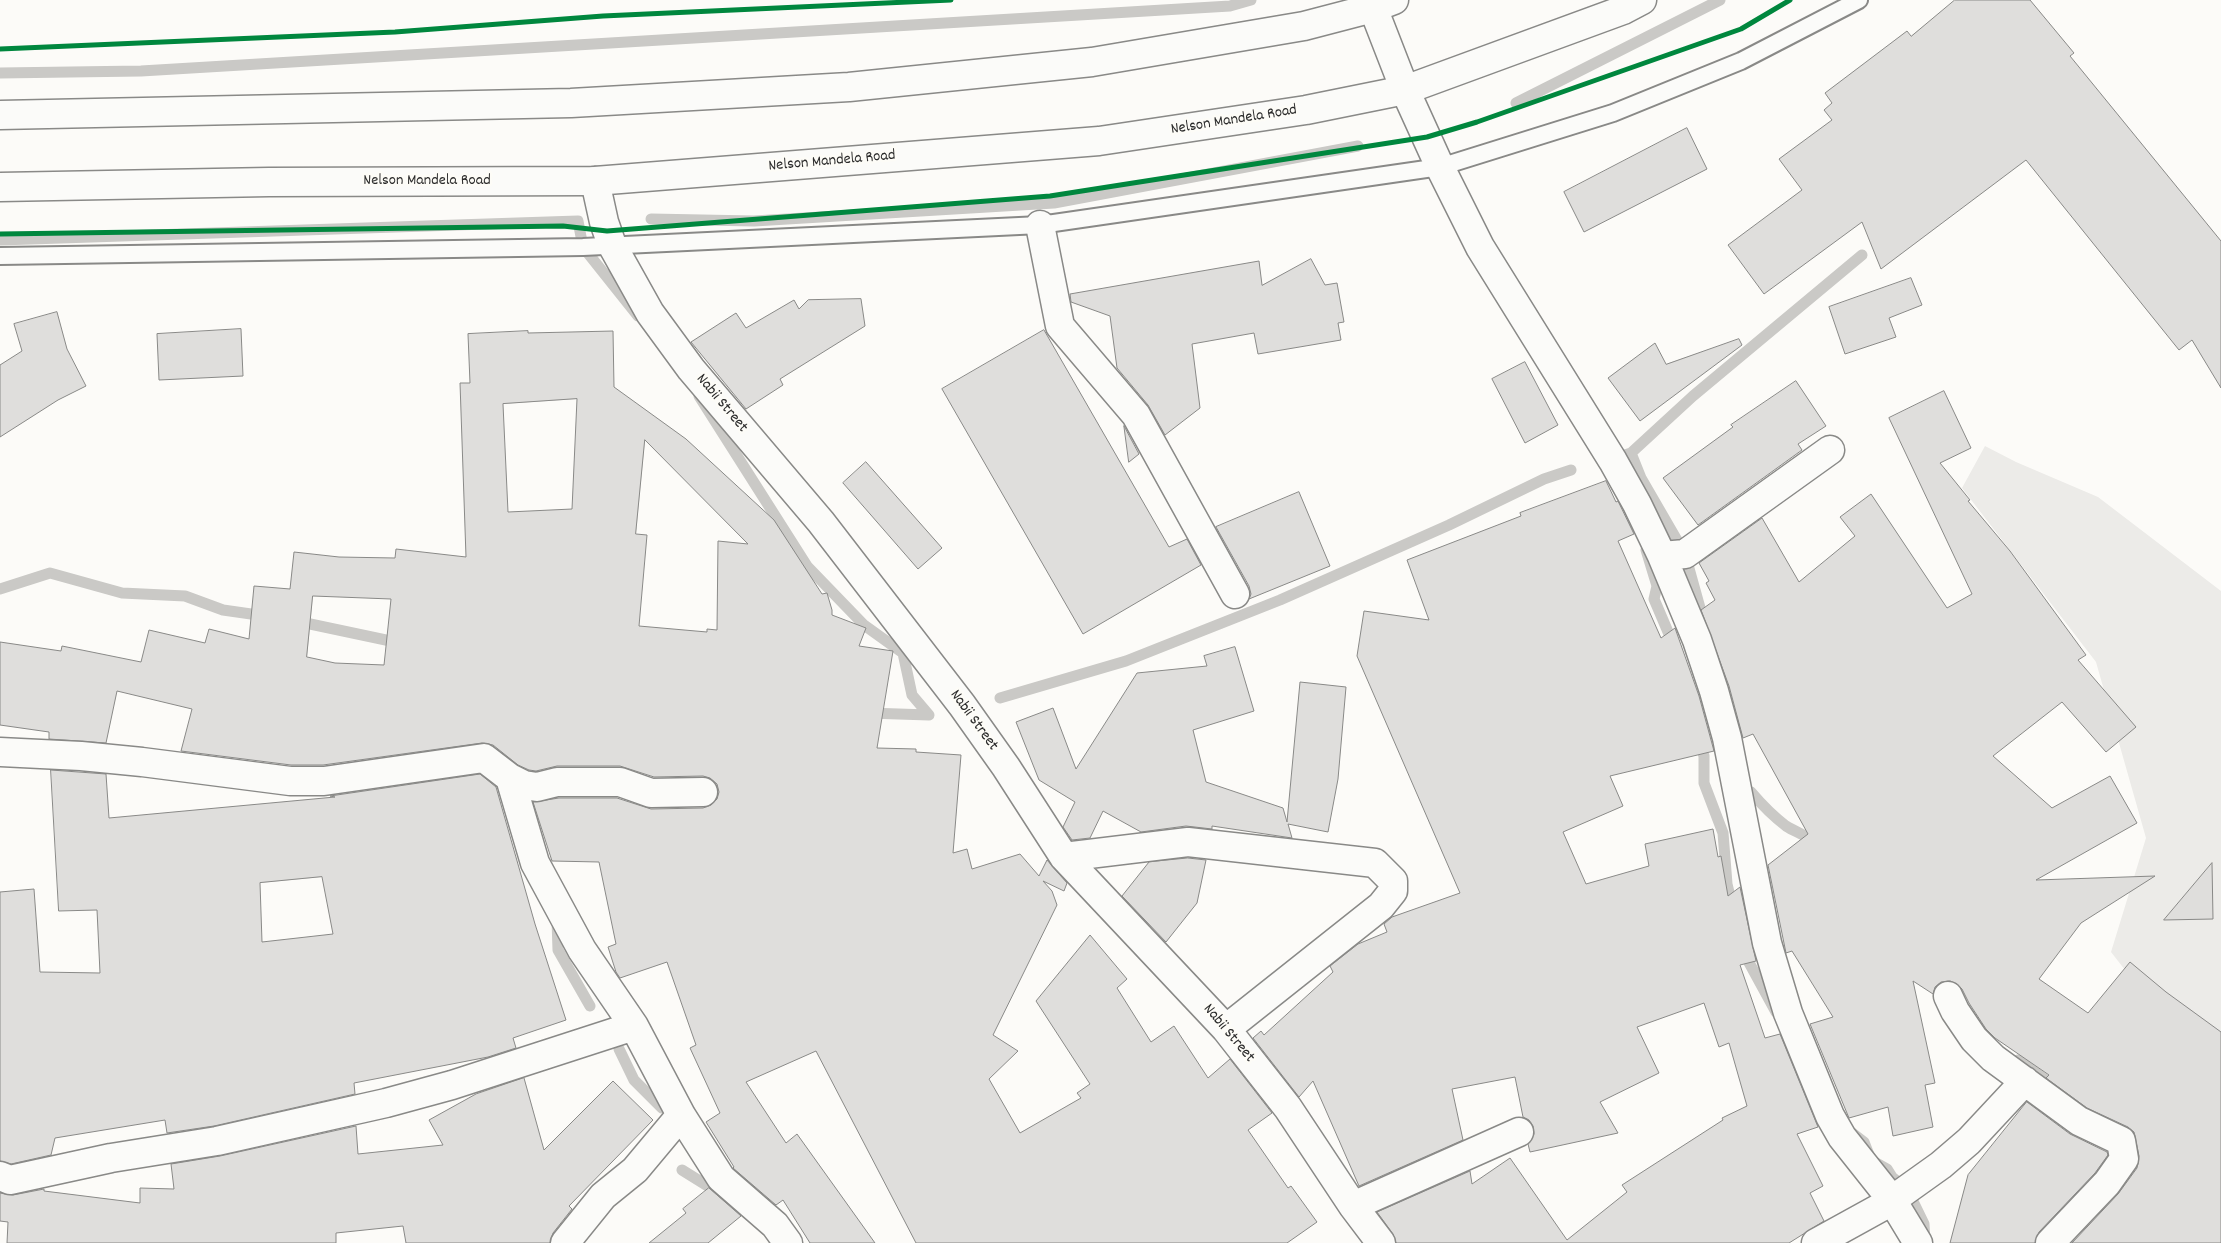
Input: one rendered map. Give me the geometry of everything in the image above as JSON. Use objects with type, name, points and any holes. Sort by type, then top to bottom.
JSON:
[{"type":"street","name":"Nelson Mandela Road","points":[[0,187],[269,182],[595,181],[1099,141],[1306,110],[1405,90],[1623,10],[1642,0]]},
{"type":"street","points":[[0,115],[571,103],[849,87],[1092,62],[1304,26],[1379,3],[1405,90],[1440,167],[1480,246],[1613,461],[1637,504],[1662,556],[1697,640],[1727,738],[1767,944],[1788,1013],[1830,1116],[1842,1137],[1892,1200],[1918,1243]]},
{"type":"street","name":"Nabii Street","points":[[595,181],[604,222],[612,245],[650,313],[691,369],[821,522],[962,704],[1006,767],[1064,857],[1226,1028],[1288,1108],[1353,1206],[1381,1243]]},
{"type":"street","points":[[1040,225],[1060,326],[1136,415],[1236,594]]},
{"type":"street","points":[[1662,556],[1684,554],[1830,450]]},
{"type":"street","points":[[0,752],[81,756],[142,762],[290,781],[324,781],[484,758],[510,778],[524,785],[537,787],[558,782],[620,782],[651,793],[703,792]]},
{"type":"street","points":[[510,778],[535,863],[582,950],[634,1026],[682,1115],[721,1178],[775,1225],[788,1243]]},
{"type":"street","points":[[1064,857],[1188,842],[1375,863],[1393,881],[1393,891],[1381,906],[1226,1028]]},
{"type":"street","points":[[1948,996],[1955,1011],[1974,1039],[1993,1058],[2079,1121],[2121,1141],[2124,1159],[2107,1183],[2050,1243]]},
{"type":"street","points":[[0,1176],[10,1180],[111,1158],[217,1142],[386,1103],[452,1085],[634,1026]]},
{"type":"street","points":[[1816,1243],[1892,1200],[1941,1165],[1969,1141],[2025,1081]]},
{"type":"street","points":[[565,1243],[603,1196],[635,1170],[682,1115]]},
{"type":"street","points":[[1353,1206],[1519,1132]]},
{"type":"lane","points":[[0,256],[583,247],[1040,225],[1440,167],[1613,113],[1741,61],[1859,0]]},
{"type":"shaded area","points":[[1985,446],[2016,462],[2098,497],[2221,591],[2221,1044],[2186,1048],[2111,952],[2146,838],[2096,662],[1962,488]]},
{"type":"building","points":[[1955,0],[2030,0],[2074,53],[2070,56],[2221,241],[2221,388],[2192,340],[2179,350],[2026,160],[1881,269],[1862,222],[1764,294],[1728,245],[1802,190],[1779,159],[1832,120],[1824,110],[1832,103],[1825,93],[1907,31],[1911,36]]},
{"type":"building","points":[[1687,128],[1707,169],[1584,232],[1564,192]]},
{"type":"building","points":[[1311,259],[1325,285],[1337,283],[1344,322],[1338,323],[1341,340],[1258,354],[1254,333],[1192,344],[1200,408],[1165,435],[1148,405],[1117,368],[1110,316],[1071,302],[1070,294],[1259,261],[1262,285]]},
{"type":"building","points":[[1911,278],[1922,305],[1889,318],[1896,337],[1845,354],[1829,307]]},
{"type":"building","points":[[861,299],[865,326],[780,379],[783,385],[746,409],[691,342],[736,313],[746,328],[794,300],[799,309],[808,300]]},
{"type":"building","points":[[57,312],[67,349],[86,386],[58,400],[0,437],[0,365],[22,351],[14,324]]},
{"type":"building","points":[[241,329],[243,376],[159,380],[157,334]]},
{"type":"building","points":[[1044,330],[1169,547],[1187,539],[1201,565],[1083,634],[942,389]]},
{"type":"building","points":[[528,331],[528,333],[613,331],[614,387],[686,439],[774,520],[822,594],[827,593],[832,615],[866,628],[859,646],[893,651],[877,748],[916,749],[916,752],[961,755],[953,853],[967,849],[972,869],[1020,854],[1039,876],[1047,860],[1067,883],[1064,891],[1043,881],[1052,891],[1057,905],[993,1035],[1018,1051],[989,1079],[1020,1133],[1081,1098],[1077,1093],[1090,1084],[1036,1001],[1090,935],[1127,979],[1117,988],[1151,1042],[1174,1026],[1208,1078],[1230,1059],[1272,1113],[1248,1130],[1288,1188],[1291,1186],[1317,1222],[1287,1243],[916,1243],[816,1051],[746,1082],[786,1143],[797,1134],[875,1243],[810,1243],[783,1200],[776,1205],[733,1168],[706,1122],[720,1113],[690,1048],[696,1045],[667,962],[620,978],[616,972],[608,947],[616,944],[599,862],[552,861],[533,802],[559,798],[617,798],[651,809],[703,808],[711,805],[717,799],[719,792],[717,784],[710,778],[703,776],[654,777],[620,766],[557,766],[536,771],[529,770],[518,765],[493,745],[482,743],[323,765],[291,765],[181,751],[192,709],[117,691],[106,743],[49,739],[49,732],[0,725],[0,642],[61,651],[62,646],[141,662],[149,630],[205,643],[209,629],[249,639],[254,586],[290,589],[294,552],[339,557],[395,558],[396,549],[466,557],[460,383],[470,383],[468,334]],"holes":[[[577,399],[572,509],[508,512],[503,404]],[[645,440],[748,544],[718,541],[717,630],[707,629],[707,632],[639,626],[647,535],[636,534]],[[313,596],[391,599],[384,665],[335,663],[307,657]]]},
{"type":"building","points":[[1739,339],[1742,345],[1640,421],[1608,378],[1655,343],[1666,364]]},
{"type":"building","points":[[1525,362],[1558,425],[1525,443],[1492,379]]},
{"type":"building","points":[[1796,381],[1826,426],[1798,444],[1802,450],[1698,525],[1663,478],[1733,427],[1731,425]]},
{"type":"building","points":[[1944,391],[1971,448],[1940,463],[1970,500],[1968,501],[2010,551],[2086,655],[2078,660],[2136,727],[2106,752],[2062,702],[1993,756],[2052,808],[2110,776],[2137,823],[2036,880],[2155,876],[2081,923],[2039,979],[2088,1013],[2130,962],[2166,992],[2221,1032],[2221,1243],[2072,1243],[2118,1194],[2137,1168],[2139,1156],[2134,1132],[2128,1127],[2087,1108],[2046,1078],[2049,1075],[1995,1038],[1986,1029],[1962,989],[1950,981],[1941,982],[1935,987],[1933,994],[1913,981],[1935,1083],[1925,1085],[1933,1127],[1893,1136],[1888,1107],[1849,1118],[1810,1024],[1833,1017],[1792,951],[1786,953],[1768,865],[1808,834],[1753,734],[1743,738],[1729,686],[1701,610],[1715,600],[1706,583],[1709,581],[1699,563],[1762,518],[1799,582],[1855,536],[1840,517],[1871,494],[1947,608],[1972,594],[1889,418]]},
{"type":"building","points":[[1124,426],[1139,454],[1129,462]]},
{"type":"building","points":[[866,462],[942,548],[918,569],[843,483]]},
{"type":"building","points":[[1606,481],[1634,534],[1618,541],[1661,638],[1675,628],[1699,696],[1714,751],[1610,776],[1623,806],[1563,832],[1586,884],[1649,866],[1645,844],[1713,829],[1718,857],[1721,856],[1728,896],[1740,887],[1756,961],[1740,965],[1765,1038],[1780,1034],[1818,1127],[1797,1134],[1823,1186],[1810,1193],[1824,1221],[1789,1243],[1396,1243],[1393,1234],[1377,1212],[1470,1171],[1472,1184],[1510,1158],[1567,1240],[1627,1192],[1622,1185],[1723,1120],[1722,1118],[1747,1106],[1729,1043],[1719,1047],[1704,1003],[1637,1027],[1659,1073],[1600,1102],[1618,1133],[1530,1152],[1528,1144],[1534,1134],[1533,1126],[1529,1120],[1523,1117],[1515,1077],[1452,1089],[1463,1140],[1359,1186],[1313,1081],[1299,1097],[1253,1038],[1261,1031],[1264,1035],[1333,972],[1330,966],[1358,944],[1387,932],[1384,924],[1392,917],[1460,893],[1357,656],[1364,611],[1429,620],[1407,560],[1521,516],[1520,513]]},
{"type":"building","points":[[1299,492],[1330,566],[1249,599],[1251,594],[1249,586],[1216,527]]},
{"type":"building","points":[[1235,647],[1254,711],[1193,730],[1206,782],[1283,808],[1287,822],[1300,682],[1346,687],[1338,779],[1328,832],[1288,824],[1292,838],[1212,826],[1212,829],[1186,826],[1141,832],[1103,811],[1090,838],[1072,840],[1063,827],[1075,802],[1039,780],[1016,722],[1053,708],[1076,769],[1137,673],[1207,666],[1204,656]]},
{"type":"building","points":[[51,770],[106,774],[109,818],[335,797],[330,796],[480,774],[496,787],[535,924],[566,1020],[513,1038],[516,1048],[488,1057],[354,1083],[355,1094],[214,1126],[167,1133],[165,1120],[55,1138],[51,1155],[11,1164],[0,1161],[0,892],[34,889],[40,972],[100,973],[97,910],[59,911]],"holes":[[[322,877],[333,934],[262,942],[260,883]]]},
{"type":"building","points":[[1188,858],[1206,860],[1197,903],[1166,942],[1122,896],[1149,862]]},
{"type":"building","points":[[2212,863],[2213,919],[2164,920]]},
{"type":"building","points":[[524,1078],[544,1150],[613,1081],[653,1120],[569,1206],[572,1209],[553,1233],[550,1243],[406,1243],[403,1226],[336,1233],[336,1243],[7,1243],[8,1222],[0,1221],[0,1193],[13,1195],[44,1189],[44,1191],[140,1203],[140,1188],[174,1189],[171,1164],[220,1156],[356,1126],[358,1154],[443,1145],[429,1120],[476,1094]]},
{"type":"building","points":[[2027,1102],[2070,1134],[2107,1152],[2108,1155],[2095,1173],[2039,1232],[2035,1243],[1950,1243],[1968,1175]]},
{"type":"building","points":[[709,1188],[741,1216],[708,1243],[649,1243],[686,1213],[683,1209]]},
{"type":"waterway","points":[[0,73],[141,71],[1230,6],[1251,0]]},
{"type":"waterway","points":[[1516,103],[1720,0]]},
{"type":"waterway","points":[[651,219],[754,221],[1054,203],[1358,146]]},
{"type":"waterway","points":[[0,240],[578,221],[583,247],[638,316]]},
{"type":"waterway","points":[[1625,455],[1631,453],[1693,396],[1862,255]]},
{"type":"waterway","points":[[699,396],[807,566],[864,625],[903,653],[912,695],[929,715]]},
{"type":"waterway","points":[[1631,453],[1641,478],[1685,554],[1707,633]]},
{"type":"waterway","points":[[1000,698],[1126,661],[1280,600],[1449,525],[1544,479],[1571,470]]},
{"type":"waterway","points":[[1646,550],[1657,586],[1654,599],[1674,646]]},
{"type":"waterway","points":[[0,589],[50,573],[122,593],[185,596],[223,610],[265,616]]},
{"type":"waterway","points":[[296,621],[400,643]]},
{"type":"waterway","points":[[868,713],[929,715]]},
{"type":"waterway","points":[[1699,740],[1704,756],[1704,783],[1723,833],[1727,884],[1733,909]]},
{"type":"waterway","points":[[1751,792],[1781,822],[1806,836],[1816,845]]},
{"type":"waterway","points":[[557,920],[558,950],[590,1006]]},
{"type":"waterway","points":[[1743,949],[1776,1012]]},
{"type":"waterway","points":[[619,1049],[634,1080],[662,1108]]},
{"type":"waterway","points":[[2018,1060],[2080,1105]]},
{"type":"waterway","points":[[1851,1132],[1864,1142],[1871,1160],[1887,1169],[1892,1177],[1907,1189],[1924,1224],[1925,1241]]},
{"type":"waterway","points":[[682,1170],[727,1198]]},
{"type":"cycle path","points":[[0,49],[395,32],[603,16],[951,0]]},
{"type":"cycle path","points":[[0,234],[563,226],[607,231],[1050,196],[1427,137],[1477,122],[1741,29],[1790,0]]}]
